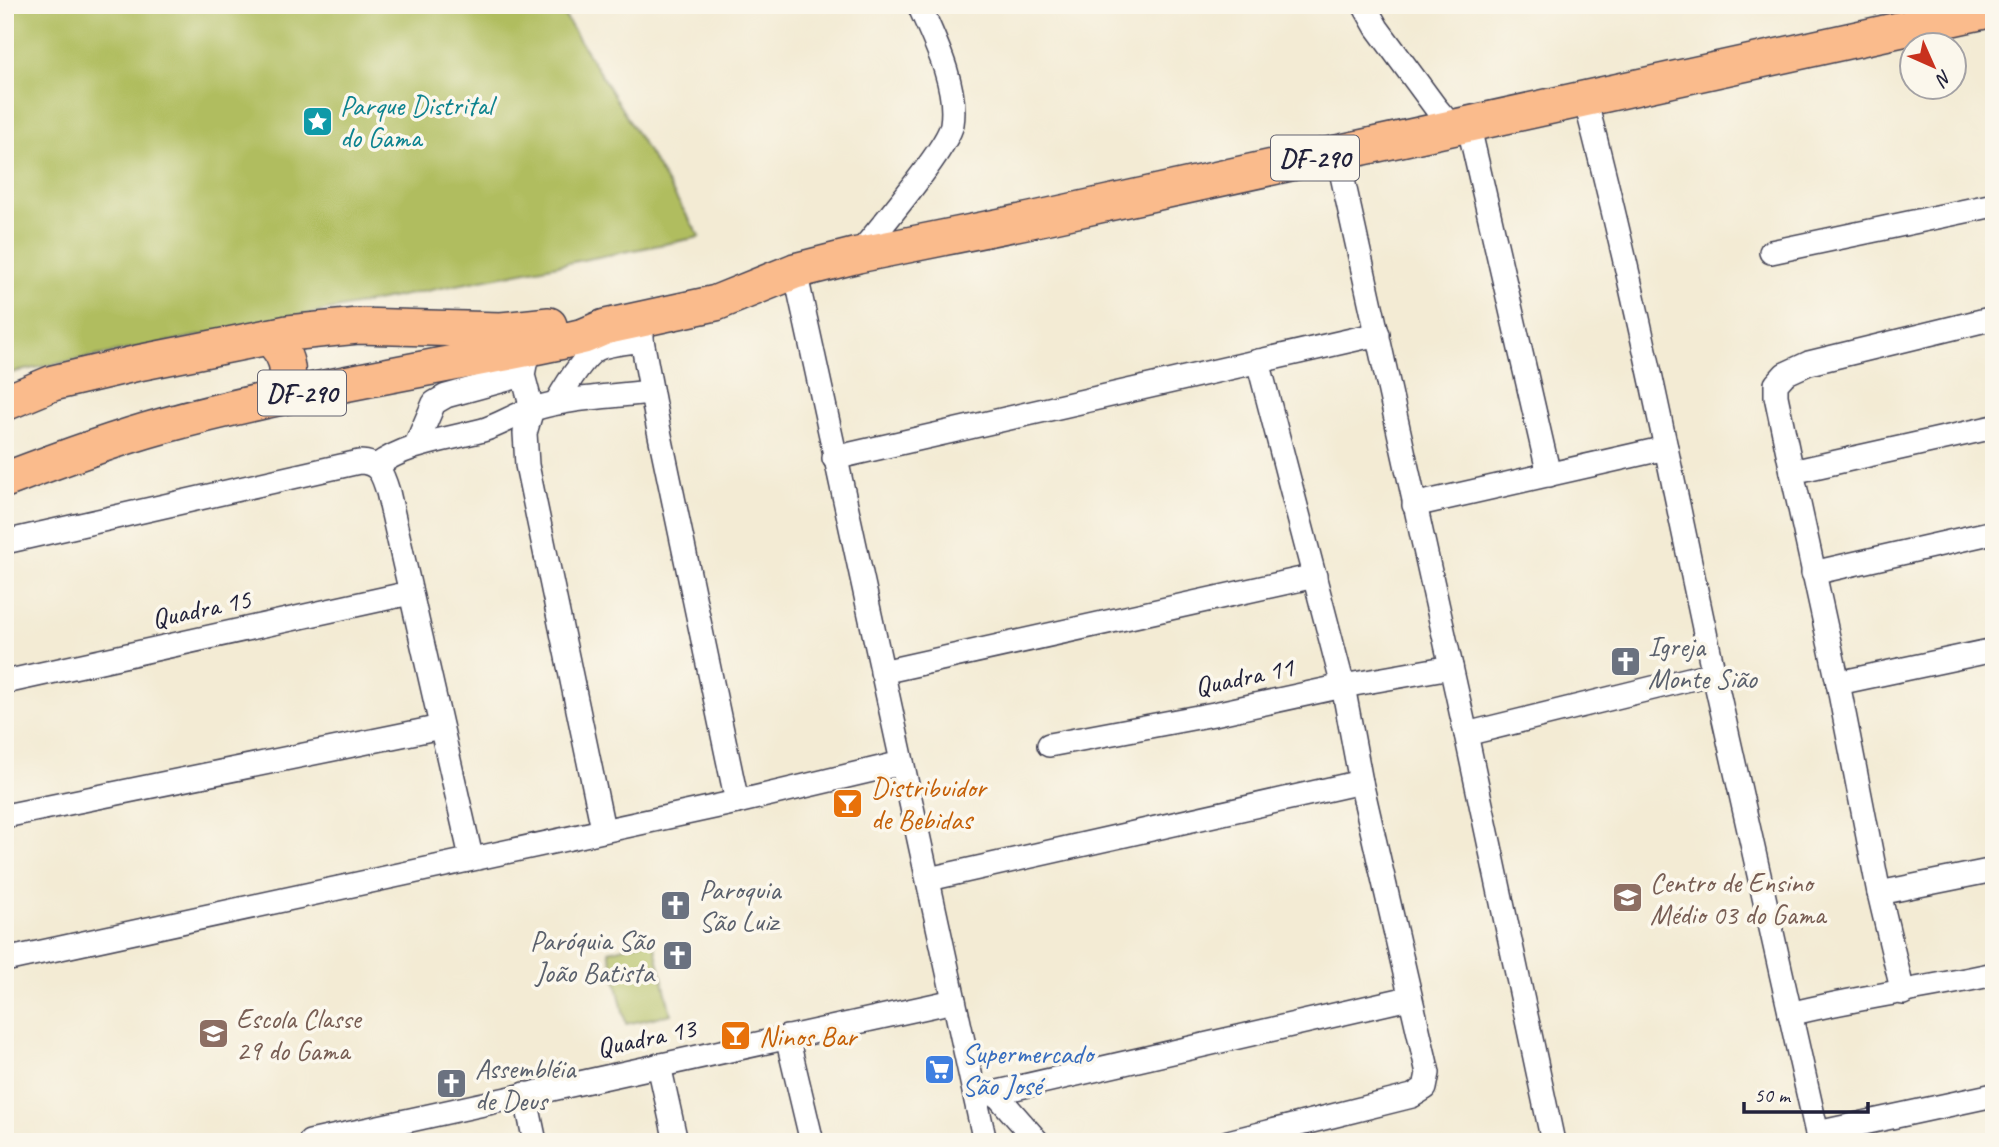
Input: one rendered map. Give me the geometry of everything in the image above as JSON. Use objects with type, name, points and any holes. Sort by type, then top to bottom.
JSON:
[{"type":"highway","name":"DF-290","points":[[5,403],[53,383],[268,337],[359,326],[501,330],[587,323],[642,331],[795,271],[858,255],[1994,9]]},
{"type":"highway","name":"DF-290","points":[[5,480],[65,457],[162,426],[279,397],[525,362],[605,327]]},
{"type":"highway","points":[[268,337],[278,346],[287,361],[287,381],[279,397]]},
{"type":"street","points":[[858,255],[936,153],[952,126],[953,98],[939,51],[919,5]]},
{"type":"street","points":[[1364,5],[1377,29],[1447,121],[1464,124],[1549,475]]},
{"type":"street","points":[[1585,99],[1666,448],[1818,1138],[1994,1095]]},
{"type":"street","points":[[1337,153],[1553,1142]]},
{"type":"street","points":[[1771,252],[1994,205]]},
{"type":"street","points":[[795,271],[954,1001],[986,1095],[985,1142]]},
{"type":"street","points":[[1903,993],[1879,893],[1838,683],[1776,396],[1776,384],[1785,374],[1809,363],[1994,318]]},
{"type":"street","points":[[556,403],[594,351],[642,331],[651,392],[737,802]]},
{"type":"street","points":[[834,458],[1378,334]]},
{"type":"street","points":[[1228,1142],[1412,1096],[1425,1088],[1428,1073],[1361,782],[1343,686],[1258,361]]},
{"type":"street","points":[[416,445],[434,403],[525,362],[532,409],[525,433],[527,464],[603,829]]},
{"type":"street","points":[[376,466],[416,445],[486,429],[532,409],[556,403],[651,392]]},
{"type":"street","points":[[1792,472],[1994,427]]},
{"type":"street","points":[[1414,505],[1666,448]]},
{"type":"street","points":[[5,542],[359,462],[369,462],[376,466],[384,478],[388,492],[471,858]]},
{"type":"street","points":[[1814,573],[1994,533]]},
{"type":"street","points":[[882,671],[1315,576]]},
{"type":"street","name":"Quadra 15","points":[[5,682],[410,593]]},
{"type":"street","points":[[1838,683],[1994,650]]},
{"type":"street","name":"Quadra 11","points":[[1049,745],[1451,667]]},
{"type":"street","points":[[1466,734],[1714,673]]},
{"type":"street","points":[[5,816],[440,727]]},
{"type":"street","points":[[5,960],[737,802],[902,763]]},
{"type":"street","points":[[929,879],[1361,782]]},
{"type":"street","points":[[1879,893],[1994,870]]},
{"type":"street","points":[[1790,1014],[1994,974]]},
{"type":"street","points":[[986,1095],[1409,998]]},
{"type":"street","name":"Quadra 13","points":[[310,1142],[394,1133],[525,1094],[954,1001]]},
{"type":"street","points":[[787,1037],[812,1142]]},
{"type":"street","points":[[659,1065],[676,1142]]},
{"type":"street","points":[[525,1094],[536,1142]]},
{"type":"street","points":[[986,1095],[1038,1142]]},
{"type":"green space","name":"Parque Distrital do Gama","points":[[5,5],[558,5],[700,237],[5,374]]},
{"type":"green space","points":[[653,939],[671,1014],[626,1024],[609,951]]},
{"type":"place","name":"Parque Distrital do Gama","points":[[317,121]]},
{"type":"place","name":"Igreja Monte Sião","points":[[1625,662]]},
{"type":"place","name":"Distribuidor de Bebidas","points":[[848,803]]},
{"type":"place","name":"Centro de Ensino Médio 03 do Gama","points":[[1627,898]]},
{"type":"place","name":"Paroquia São Luiz","points":[[676,905]]},
{"type":"place","name":"Paróquia São João Batista","points":[[677,956]]},
{"type":"place","name":"Escola Classe 29 do Gama","points":[[213,1034]]},
{"type":"place","name":"Ninos Bar","points":[[736,1036]]},
{"type":"place","name":"Supermercado São José","points":[[939,1069]]},
{"type":"place","name":"Assembléia de Deus","points":[[452,1084]]}]
